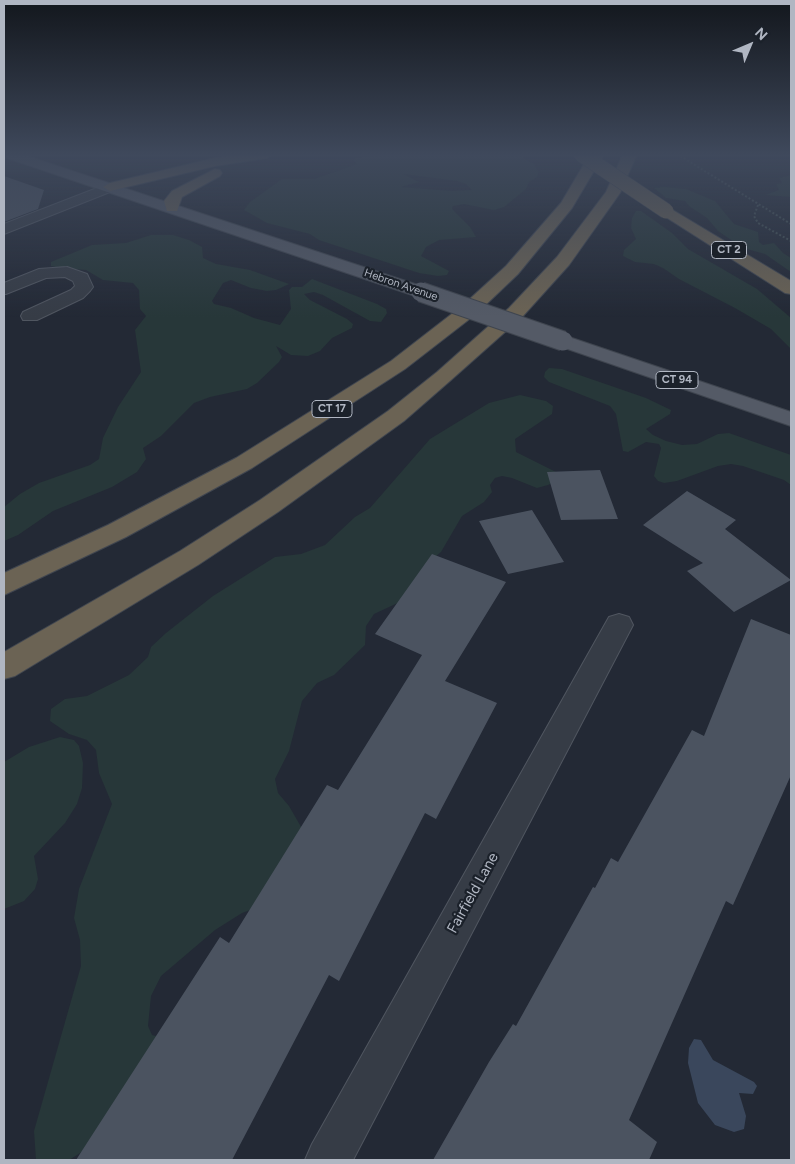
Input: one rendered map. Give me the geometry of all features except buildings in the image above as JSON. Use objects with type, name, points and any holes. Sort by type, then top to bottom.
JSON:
[{"type":"highway","name":"CT 17","points":[[4,585],[117,531],[210,482],[297,431],[398,365],[462,315],[512,270],[564,208]]},
{"type":"highway","points":[[4,667],[189,558],[269,506],[345,453],[444,376],[516,312],[563,261],[604,208]]},
{"type":"highway","name":"CT 2","points":[[662,208],[791,289]]},
{"type":"main road","name":"Hebron Avenue","points":[[173,208],[791,419]]},
{"type":"street","points":[[4,229],[56,208]]},
{"type":"street","points":[[6,289],[45,273],[67,272],[81,278],[84,287],[78,294],[30,316]]},
{"type":"street","name":"Fairfield Lane","points":[[328,1160],[619,625]]},
{"type":"path","points":[[757,208],[754,216],[758,223],[791,241]]},
{"type":"path","points":[[764,208],[791,224]]},
{"type":"shaded area","points":[[245,208],[452,208],[470,227],[476,237],[439,240],[426,247],[421,256],[449,271],[447,275],[438,276],[419,273],[319,240],[310,234],[267,223],[244,210]]},
{"type":"shaded area","points":[[692,208],[721,208],[734,224],[758,232],[759,242],[763,245],[774,243],[783,253],[791,258],[791,272],[765,254],[743,248],[718,231],[707,218]]},
{"type":"shaded area","points":[[636,211],[641,211],[672,233],[688,249],[757,289],[791,318],[791,349],[771,329],[679,279],[663,268],[654,264],[635,262],[623,256],[624,250],[636,239],[631,228],[632,218]]},
{"type":"shaded area","points":[[151,235],[173,235],[189,240],[202,247],[203,258],[216,264],[250,270],[289,284],[276,290],[267,291],[251,288],[231,280],[223,283],[212,301],[214,304],[231,308],[254,318],[280,325],[291,309],[289,290],[292,287],[302,287],[312,279],[377,304],[386,309],[387,313],[381,322],[370,321],[323,295],[314,292],[304,294],[310,300],[347,319],[353,324],[352,328],[332,338],[320,351],[308,356],[291,355],[276,346],[282,357],[257,383],[247,389],[210,397],[194,403],[161,436],[143,448],[146,459],[137,472],[112,487],[53,511],[18,535],[4,541],[4,507],[20,494],[39,483],[90,465],[99,459],[103,438],[118,407],[141,372],[135,330],[146,316],[140,309],[139,290],[133,283],[103,280],[86,270],[51,266],[51,262],[92,245],[126,243]]},
{"type":"shaded area","points":[[549,368],[562,369],[646,398],[671,410],[670,414],[646,429],[653,435],[666,441],[682,445],[697,444],[718,434],[729,433],[791,455],[791,485],[784,480],[743,466],[731,464],[718,466],[677,481],[664,483],[658,481],[654,476],[661,448],[659,444],[646,442],[628,452],[623,451],[616,414],[610,406],[549,382],[544,377],[545,372]]},
{"type":"shaded area","points":[[520,395],[546,401],[553,406],[552,414],[515,439],[516,452],[558,473],[559,479],[537,488],[512,478],[502,476],[495,478],[490,485],[492,492],[484,502],[462,516],[441,552],[423,567],[417,594],[374,614],[366,626],[365,645],[334,675],[317,683],[302,701],[289,751],[275,779],[278,793],[289,806],[304,832],[290,896],[242,913],[215,930],[161,976],[151,996],[148,1026],[152,1035],[163,1038],[139,1116],[69,1160],[36,1160],[34,1131],[81,966],[80,940],[74,918],[79,889],[112,804],[99,773],[96,750],[87,740],[69,734],[50,721],[51,709],[65,699],[87,696],[129,675],[148,657],[151,647],[166,633],[213,596],[275,557],[301,554],[325,545],[355,517],[370,508],[430,439],[489,403]]},
{"type":"shaded area","points":[[60,737],[74,740],[79,746],[83,763],[82,788],[77,804],[65,823],[34,856],[38,879],[35,889],[24,901],[4,909],[4,762],[29,747]]},
{"type":"water","points":[[694,1039],[701,1040],[713,1060],[754,1082],[757,1086],[753,1094],[739,1093],[746,1116],[744,1129],[734,1132],[715,1125],[698,1103],[688,1063],[689,1048]]}]
